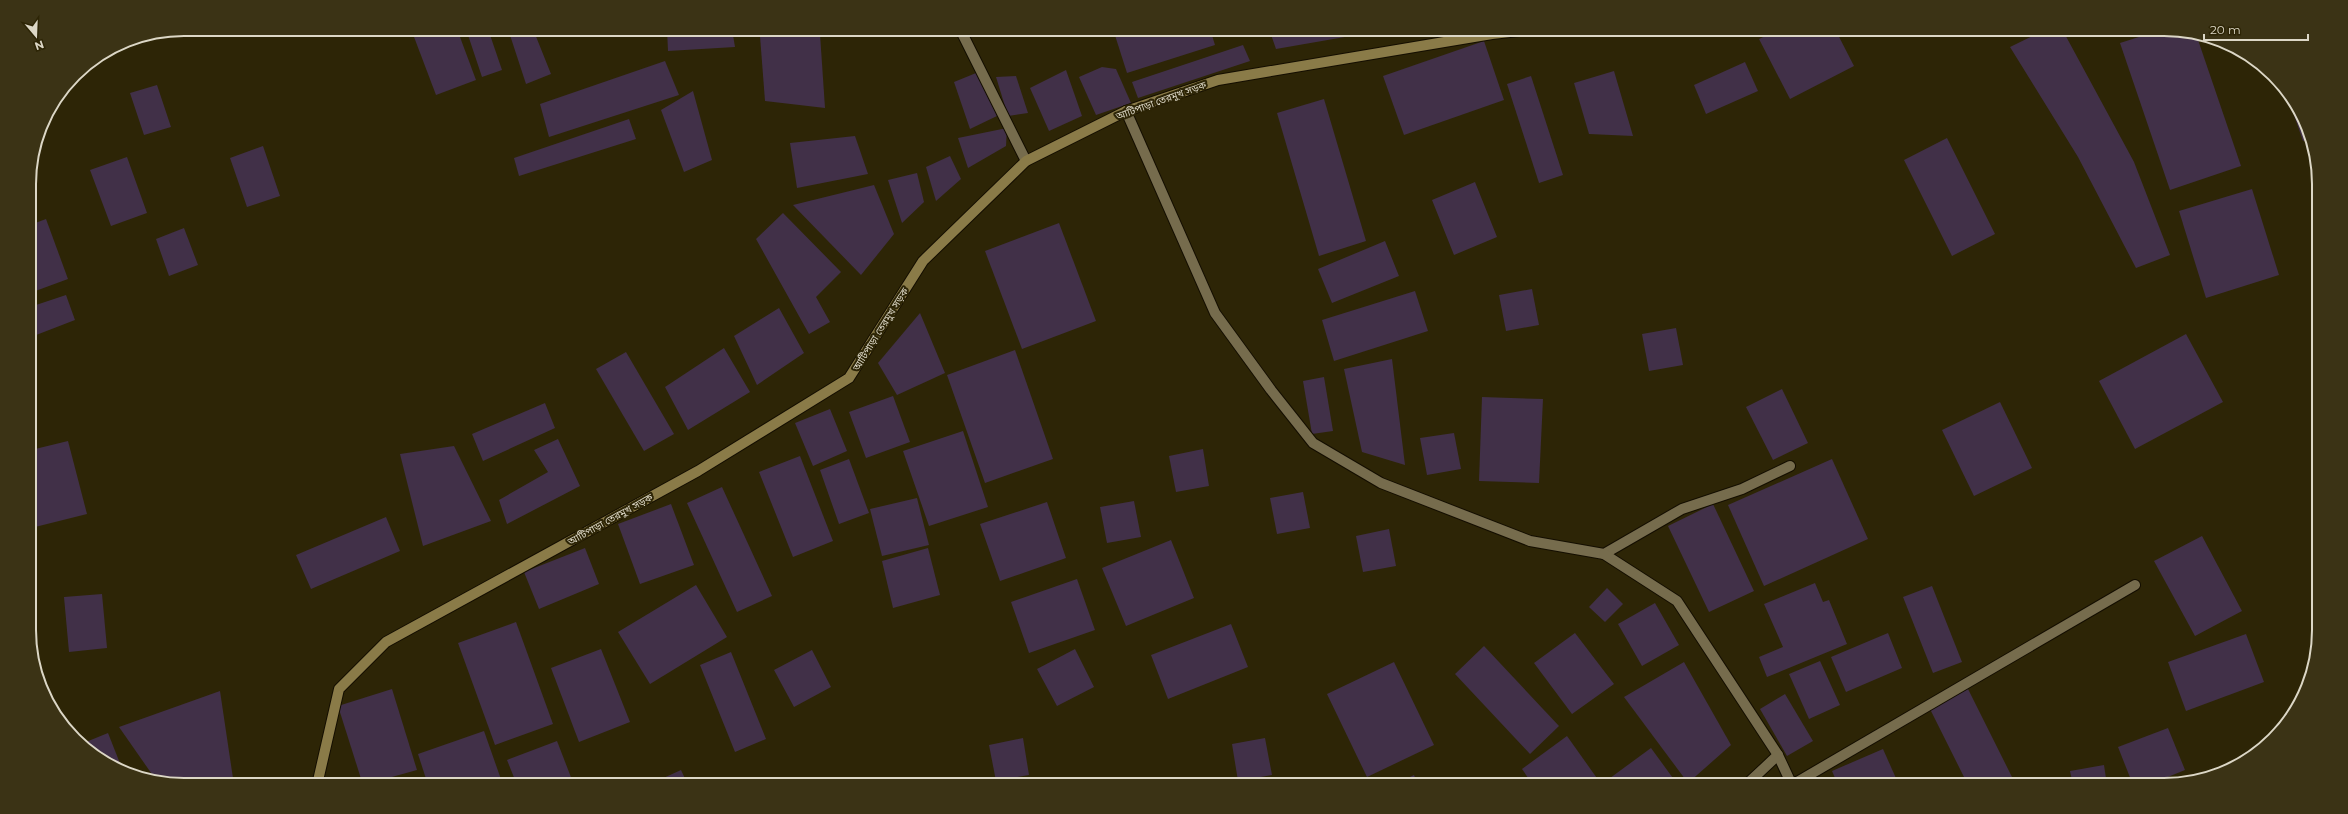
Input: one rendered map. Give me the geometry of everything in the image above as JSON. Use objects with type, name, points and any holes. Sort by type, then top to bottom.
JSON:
[{"type":"main road","name":"আটিপাড়া তেরমুখ সড়ক","points":[[319,778],[339,689],[386,642],[698,471],[849,378],[923,261],[1026,160],[1126,112],[1218,80],[1480,36]]},
{"type":"street","points":[[964,36],[1026,160]]},
{"type":"street","points":[[1126,112],[1215,313],[1271,390],[1313,442],[1381,483],[1530,541],[1604,554],[1677,601],[1778,755],[1789,778]]},
{"type":"street","points":[[1604,554],[1682,509],[1742,489],[1790,466]]},
{"type":"street","points":[[1804,778],[2135,585]]},
{"type":"street","points":[[1753,778],[1778,755]]},
{"type":"building","points":[[414,36],[460,36],[476,80],[436,95]]},
{"type":"building","points":[[468,36],[490,36],[502,70],[482,77]]},
{"type":"building","points":[[510,36],[536,36],[551,74],[526,84]]},
{"type":"building","points":[[667,36],[733,36],[735,47],[668,51]]},
{"type":"building","points":[[760,36],[820,36],[825,108],[765,101]]},
{"type":"building","points":[[1115,36],[1212,36],[1215,45],[1127,73]]},
{"type":"building","points":[[1271,36],[1351,36],[1276,49]]},
{"type":"building","points":[[1765,36],[1839,36],[1854,66],[1790,99],[1759,39]]},
{"type":"building","points":[[2033,36],[2066,36],[2134,162],[2170,255],[2136,268],[2078,157],[2010,47]]},
{"type":"building","points":[[2142,36],[2173,36],[2198,40],[2241,166],[2170,190],[2120,43]]},
{"type":"building","points":[[1484,41],[1504,100],[1404,135],[1383,76]]},
{"type":"building","points":[[1243,45],[1250,61],[1138,98],[1132,82]]},
{"type":"building","points":[[665,61],[679,95],[549,137],[540,104]]},
{"type":"building","points":[[1745,62],[1758,91],[1706,114],[1694,85]]},
{"type":"building","points":[[1102,67],[1116,69],[1131,103],[1096,115],[1079,77]]},
{"type":"building","points":[[1066,70],[1082,116],[1049,131],[1030,88]]},
{"type":"building","points":[[981,71],[997,116],[970,129],[954,82]]},
{"type":"building","points":[[1614,71],[1633,136],[1589,134],[1574,83]]},
{"type":"building","points":[[1016,76],[1028,113],[1008,116],[996,77]]},
{"type":"building","points":[[1531,76],[1563,175],[1539,183],[1507,84]]},
{"type":"building","points":[[157,85],[171,127],[144,135],[130,93]]},
{"type":"building","points":[[693,91],[712,160],[684,172],[661,110]]},
{"type":"building","points":[[1324,99],[1366,241],[1319,256],[1277,113]]},
{"type":"building","points":[[2293,111],[2301,128],[2305,140],[2303,141]]},
{"type":"building","points":[[629,119],[636,139],[519,176],[514,158]]},
{"type":"building","points":[[1007,128],[1006,146],[968,168],[958,138]]},
{"type":"building","points":[[855,136],[868,174],[797,188],[790,143]]},
{"type":"building","points":[[1947,138],[1995,234],[1952,256],[1904,160]]},
{"type":"building","points":[[263,146],[280,196],[247,207],[230,158]]},
{"type":"building","points":[[950,156],[961,179],[936,201],[926,167]]},
{"type":"building","points":[[127,157],[147,213],[111,226],[90,170]]},
{"type":"building","points":[[917,173],[924,202],[902,223],[888,180]]},
{"type":"building","points":[[1475,182],[1497,237],[1454,255],[1432,200]]},
{"type":"building","points":[[874,185],[894,234],[861,275],[793,205]]},
{"type":"building","points":[[2252,189],[2279,275],[2206,298],[2179,211]]},
{"type":"building","points":[[783,213],[841,272],[816,297],[830,322],[809,334],[756,239]]},
{"type":"building","points":[[46,219],[68,279],[36,291],[36,223]]},
{"type":"building","points":[[1059,223],[1096,321],[1022,349],[985,251]]},
{"type":"building","points":[[184,228],[198,265],[169,276],[156,239]]},
{"type":"building","points":[[1385,241],[1399,276],[1332,303],[1318,269]]},
{"type":"building","points":[[1532,289],[1539,325],[1506,331],[1499,295]]},
{"type":"building","points":[[1415,291],[1428,331],[1334,361],[1322,320]]},
{"type":"building","points":[[66,295],[75,320],[36,335],[36,305]]},
{"type":"building","points":[[779,308],[804,353],[757,385],[734,336]]},
{"type":"building","points":[[920,313],[945,373],[897,395],[878,363]]},
{"type":"building","points":[[1676,328],[1683,365],[1649,371],[1642,334]]},
{"type":"building","points":[[2186,334],[2223,402],[2135,449],[2099,381]]},
{"type":"building","points":[[724,348],[750,392],[688,430],[665,387]]},
{"type":"building","points":[[1015,350],[1053,459],[985,483],[947,375]]},
{"type":"building","points":[[626,352],[674,434],[644,451],[596,369]]},
{"type":"building","points":[[1392,359],[1405,465],[1362,452],[1344,369]]},
{"type":"building","points":[[1324,377],[1333,431],[1312,434],[1303,381]]},
{"type":"building","points":[[1782,389],[1808,443],[1773,460],[1746,407]]},
{"type":"building","points":[[893,396],[910,442],[866,458],[849,412]]},
{"type":"building","points":[[1482,397],[1543,399],[1539,483],[1479,481]]},
{"type":"building","points":[[2000,402],[2032,468],[1974,496],[1942,430]]},
{"type":"building","points":[[545,403],[555,428],[483,461],[472,434]]},
{"type":"building","points":[[830,409],[847,451],[813,466],[795,423]]},
{"type":"building","points":[[963,431],[988,507],[929,526],[903,451]]},
{"type":"building","points":[[1454,433],[1461,469],[1427,475],[1420,438]]},
{"type":"building","points":[[558,439],[580,486],[507,524],[499,500],[548,472],[534,450]]},
{"type":"building","points":[[68,441],[87,514],[36,527],[36,449]]},
{"type":"building","points":[[454,446],[491,521],[423,546],[400,454]]},
{"type":"building","points":[[1203,449],[1209,486],[1176,492],[1169,456]]},
{"type":"building","points":[[800,456],[833,541],[793,557],[759,472]]},
{"type":"building","points":[[849,459],[869,513],[839,524],[820,470]]},
{"type":"building","points":[[1832,459],[1868,539],[1764,586],[1728,505]]},
{"type":"building","points":[[722,487],[772,596],[737,612],[687,503]]},
{"type":"building","points":[[1303,492],[1310,528],[1277,534],[1270,498]]},
{"type":"building","points":[[917,498],[929,545],[882,556],[870,509]]},
{"type":"building","points":[[1134,501],[1141,537],[1107,543],[1100,507]]},
{"type":"building","points":[[1047,502],[1066,558],[1000,581],[980,524]]},
{"type":"building","points":[[671,504],[694,565],[640,584],[618,524]]},
{"type":"building","points":[[1713,504],[1754,591],[1709,612],[1668,526]]},
{"type":"building","points":[[386,517],[400,551],[311,589],[296,555]]},
{"type":"building","points":[[1389,529],[1396,566],[1363,572],[1356,536]]},
{"type":"building","points":[[2202,536],[2242,611],[2195,636],[2154,561]]},
{"type":"building","points":[[1171,540],[1194,598],[1126,626],[1102,568]]},
{"type":"building","points":[[585,548],[599,584],[539,609],[524,572]]},
{"type":"building","points":[[928,548],[940,595],[893,608],[882,561]]},
{"type":"building","points":[[1077,579],[1095,630],[1029,653],[1011,602]]},
{"type":"building","points":[[1815,583],[1823,602],[1829,600],[1847,644],[1767,677],[1759,657],[1783,647],[1764,604]]},
{"type":"building","points":[[696,585],[727,637],[650,684],[618,632]]},
{"type":"building","points":[[1932,586],[1962,662],[1933,673],[1903,597]]},
{"type":"building","points":[[1607,588],[1623,604],[1605,622],[1589,607]]},
{"type":"building","points":[[102,594],[107,648],[69,652],[64,597]]},
{"type":"building","points":[[1655,603],[1679,645],[1642,666],[1618,624]]},
{"type":"building","points":[[516,622],[553,724],[495,745],[458,643]]},
{"type":"building","points":[[1231,624],[1248,667],[1168,699],[1151,655]]},
{"type":"building","points":[[1575,633],[1614,684],[1572,714],[1534,663]]},
{"type":"building","points":[[1888,633],[1902,668],[1846,692],[1831,657]]},
{"type":"building","points":[[2246,634],[2264,682],[2186,711],[2168,662]]},
{"type":"building","points":[[1484,646],[1559,726],[1530,754],[1455,674]]},
{"type":"building","points":[[601,649],[630,722],[579,742],[551,668]]},
{"type":"building","points":[[1075,649],[1094,687],[1057,706],[1037,669]]},
{"type":"building","points":[[812,650],[831,687],[794,707],[774,670]]},
{"type":"building","points":[[731,652],[766,739],[735,752],[700,665]]},
{"type":"building","points":[[1820,661],[1840,705],[1809,719],[1789,674]]},
{"type":"building","points":[[1394,662],[1434,745],[1367,777],[1327,694]]},
{"type":"building","points":[[1684,662],[1731,745],[1694,778],[1684,778],[1624,697]]},
{"type":"building","points":[[392,689],[417,770],[388,778],[361,778],[338,706]]},
{"type":"building","points":[[1968,689],[2012,778],[1964,778],[1930,709]]},
{"type":"building","points":[[220,691],[233,778],[175,778],[152,774],[119,727]]},
{"type":"building","points":[[1785,694],[1813,741],[1787,756],[1760,709]]},
{"type":"building","points":[[2168,728],[2185,770],[2165,778],[2130,778],[2118,747]]},
{"type":"building","points":[[484,731],[501,778],[426,778],[418,754]]},
{"type":"building","points":[[108,733],[120,763],[102,753],[87,741]]},
{"type":"building","points":[[1567,736],[1597,778],[1528,778],[1522,769]]},
{"type":"building","points":[[1023,738],[1029,775],[1012,778],[995,778],[989,745]]},
{"type":"building","points":[[1265,738],[1272,775],[1255,778],[1238,778],[1232,744]]},
{"type":"building","points":[[557,741],[571,778],[514,778],[507,760]]},
{"type":"building","points":[[1651,748],[1673,778],[1610,778]]},
{"type":"building","points":[[1883,749],[1896,778],[1835,778],[1832,771]]},
{"type":"building","points":[[2104,765],[2106,778],[2072,778],[2070,771]]},
{"type":"building","points":[[681,770],[685,778],[663,778]]},
{"type":"building","points":[[1414,775],[1415,778],[1408,778]]}]
